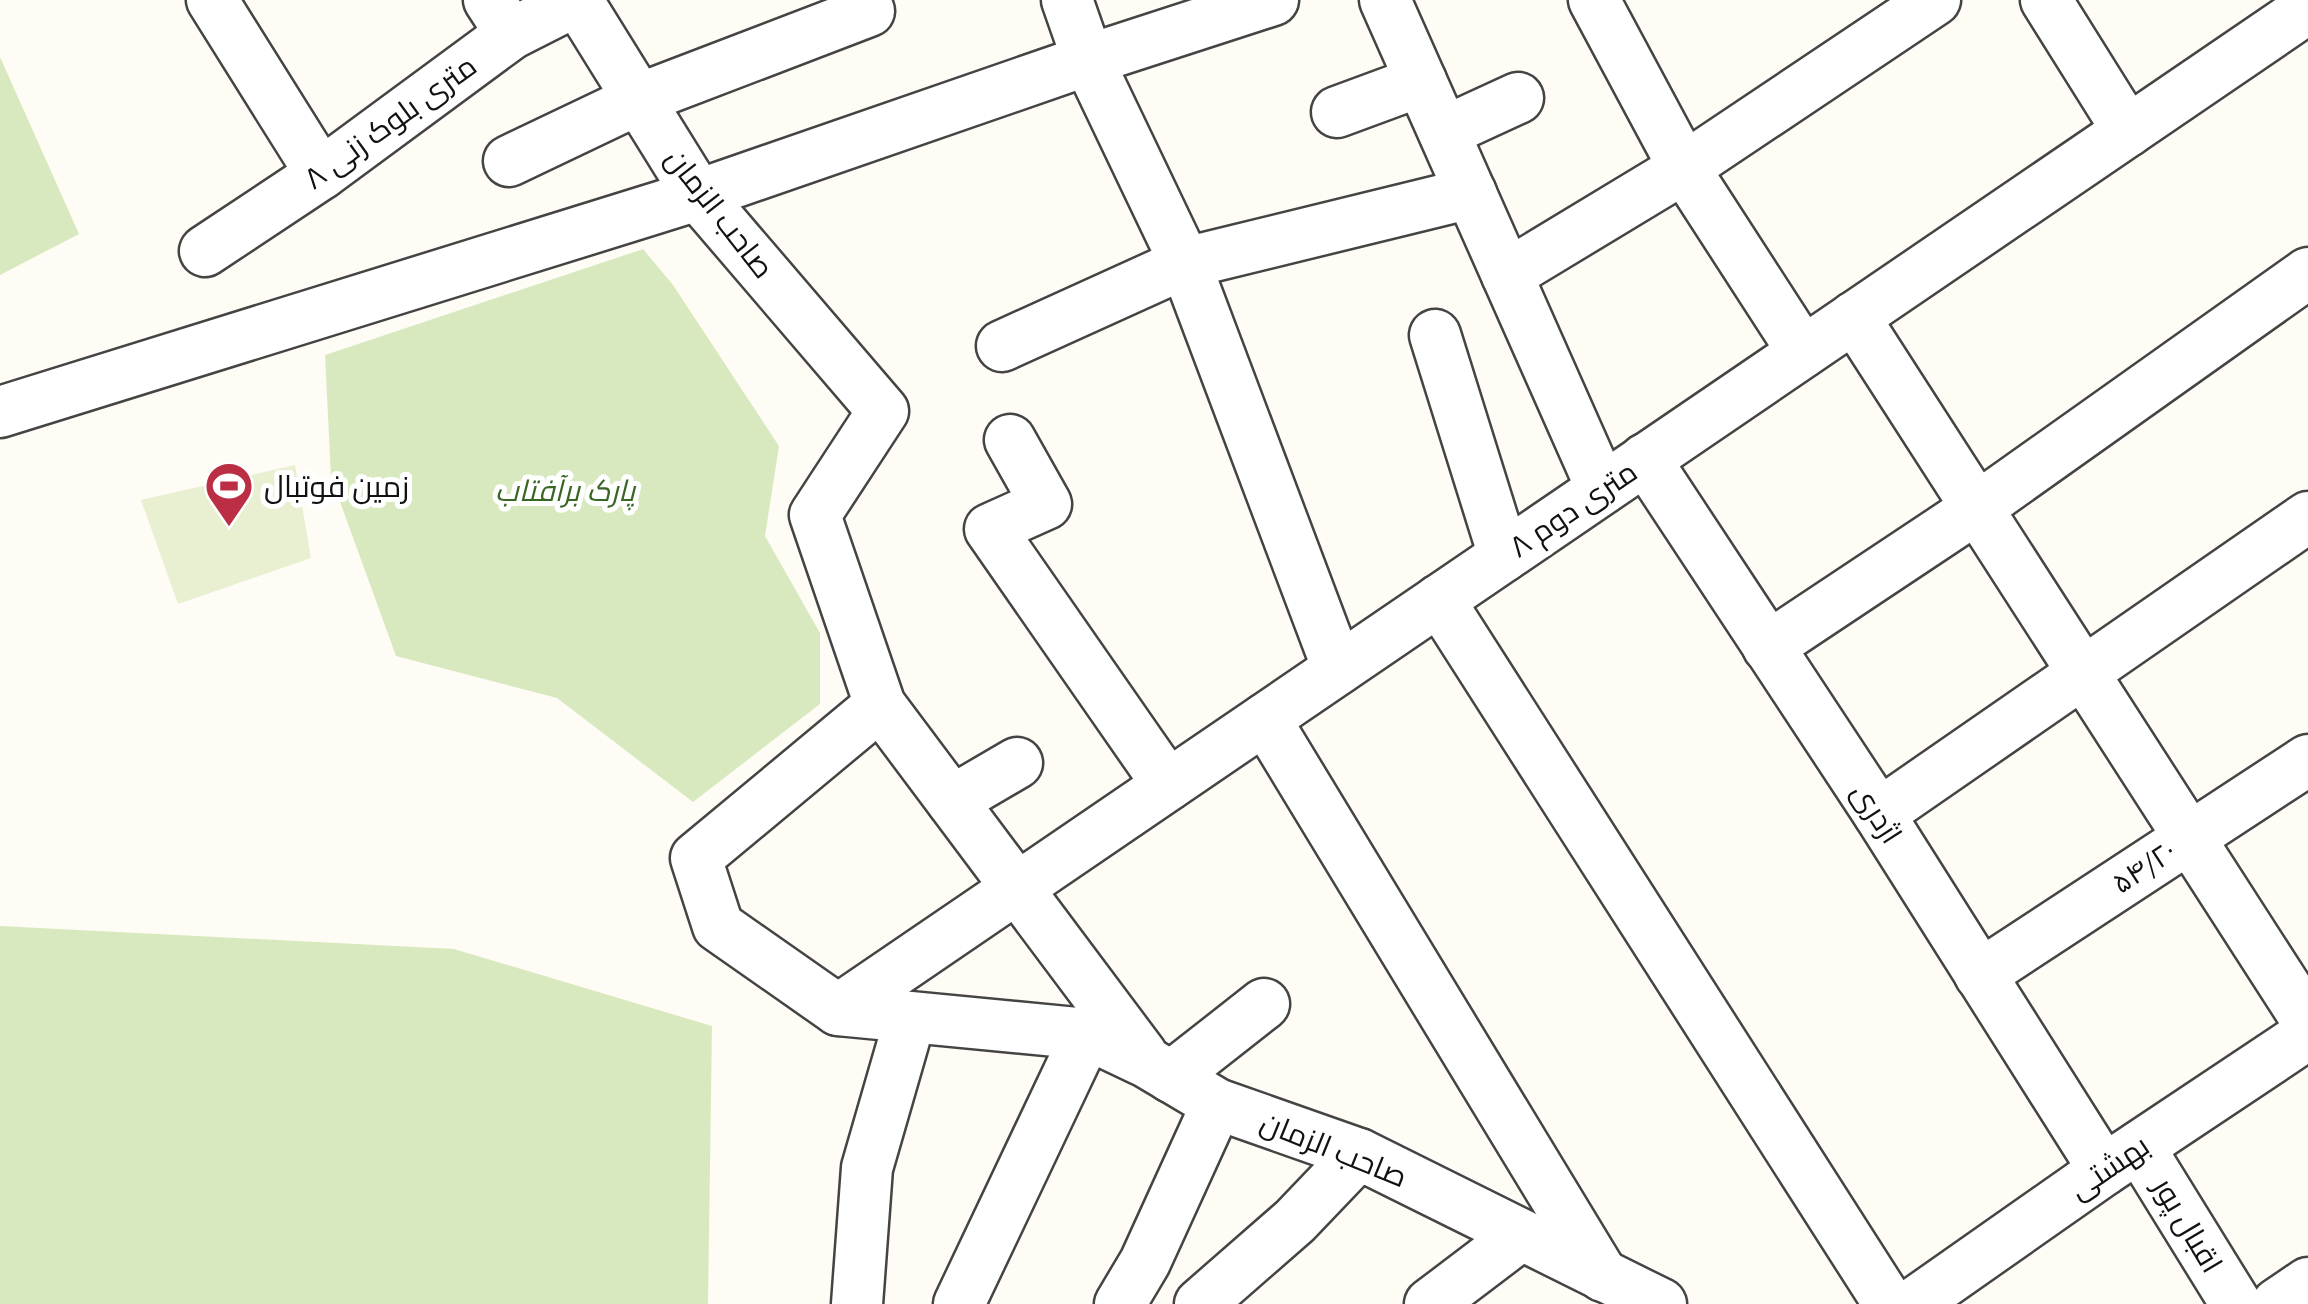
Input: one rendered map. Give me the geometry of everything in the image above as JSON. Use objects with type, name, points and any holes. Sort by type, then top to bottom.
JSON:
[{"type":"street","points":[[212,0],[320,174]]},
{"type":"street","name":"۸ متری بلوک زنی","points":[[205,251],[320,174],[500,17],[578,0]]},
{"type":"street","name":"صاحب الزمان","points":[[578,0],[698,195],[883,411],[815,516],[880,705]]},
{"type":"street","points":[[1067,0],[1088,60],[1185,262],[1338,669]]},
{"type":"street","points":[[0,412],[698,195],[1088,60],[1223,8],[1273,0]]},
{"type":"street","points":[[1594,0],[1684,168],[1803,352]]},
{"type":"street","points":[[1507,275],[1684,168],[1935,0]]},
{"type":"street","points":[[2046,0],[2128,130]]},
{"type":"street","points":[[1399,5],[1421,81],[1602,489]]},
{"type":"street","name":"۸ متری دوم","points":[[838,1010],[2308,8]]},
{"type":"street","points":[[509,162],[639,100],[870,11]]},
{"type":"street","points":[[1337,112],[1421,81]]},
{"type":"street","points":[[1444,132],[1518,98]]},
{"type":"street","points":[[1002,346],[1185,262],[1471,193]]},
{"type":"street","points":[[1768,647],[1977,508],[2308,272]]},
{"type":"street","points":[[1854,317],[2308,1022]]},
{"type":"street","points":[[1435,334],[1504,556]]},
{"type":"street","points":[[1010,440],[1046,504],[990,529],[1168,785]]},
{"type":"street","name":"اژدری","points":[[1646,459],[1980,975],[2122,1158]]},
{"type":"street","points":[[1878,814],[2308,517]]},
{"type":"street","points":[[1439,600],[1911,1303]]},
{"type":"street","points":[[880,705],[1016,888],[1160,1070],[1087,1034],[838,1010],[718,926],[696,858],[880,705]]},
{"type":"street","points":[[1265,719],[1603,1276],[1661,1304]]},
{"type":"street","name":"۵۴/۲۰","points":[[1980,975],[2308,760]]},
{"type":"street","points":[[952,801],[1017,763]]},
{"type":"street","points":[[1160,1070],[1264,1004]]},
{"type":"street","points":[[857,1304],[866,1168],[910,1019]]},
{"type":"street","points":[[959,1304],[1087,1034]]},
{"type":"street","name":"بهشتی","points":[[1911,1303],[2308,1034]]},
{"type":"street","name":"صاحب الزمان","points":[[1160,1070],[1217,1104],[1359,1154],[1603,1276]]},
{"type":"street","points":[[1120,1304],[1145,1262],[1217,1104]]},
{"type":"street","points":[[1200,1304],[1295,1221],[1359,1154]]},
{"type":"street","name":"اقبال پور","points":[[2122,1158],[2236,1304]]},
{"type":"street","points":[[1430,1304],[1521,1234]]},
{"type":"street","points":[[2277,1304],[2308,1283]]},
{"type":"green space","points":[[0,57],[79,234],[0,275]]},
{"type":"green space","name":"پارک برآفتاب","points":[[643,249],[673,285],[779,446],[765,536],[820,633],[820,704],[693,802],[557,698],[396,656],[331,477],[325,355]]},
{"type":"green space","name":"زمین فوتبال","points":[[295,465],[311,558],[178,604],[141,500]]},
{"type":"green space","points":[[0,926],[454,949],[712,1026],[708,1304],[0,1304]]},
{"type":"place","name":"زمین فوتبال","points":[[229,528]]}]
